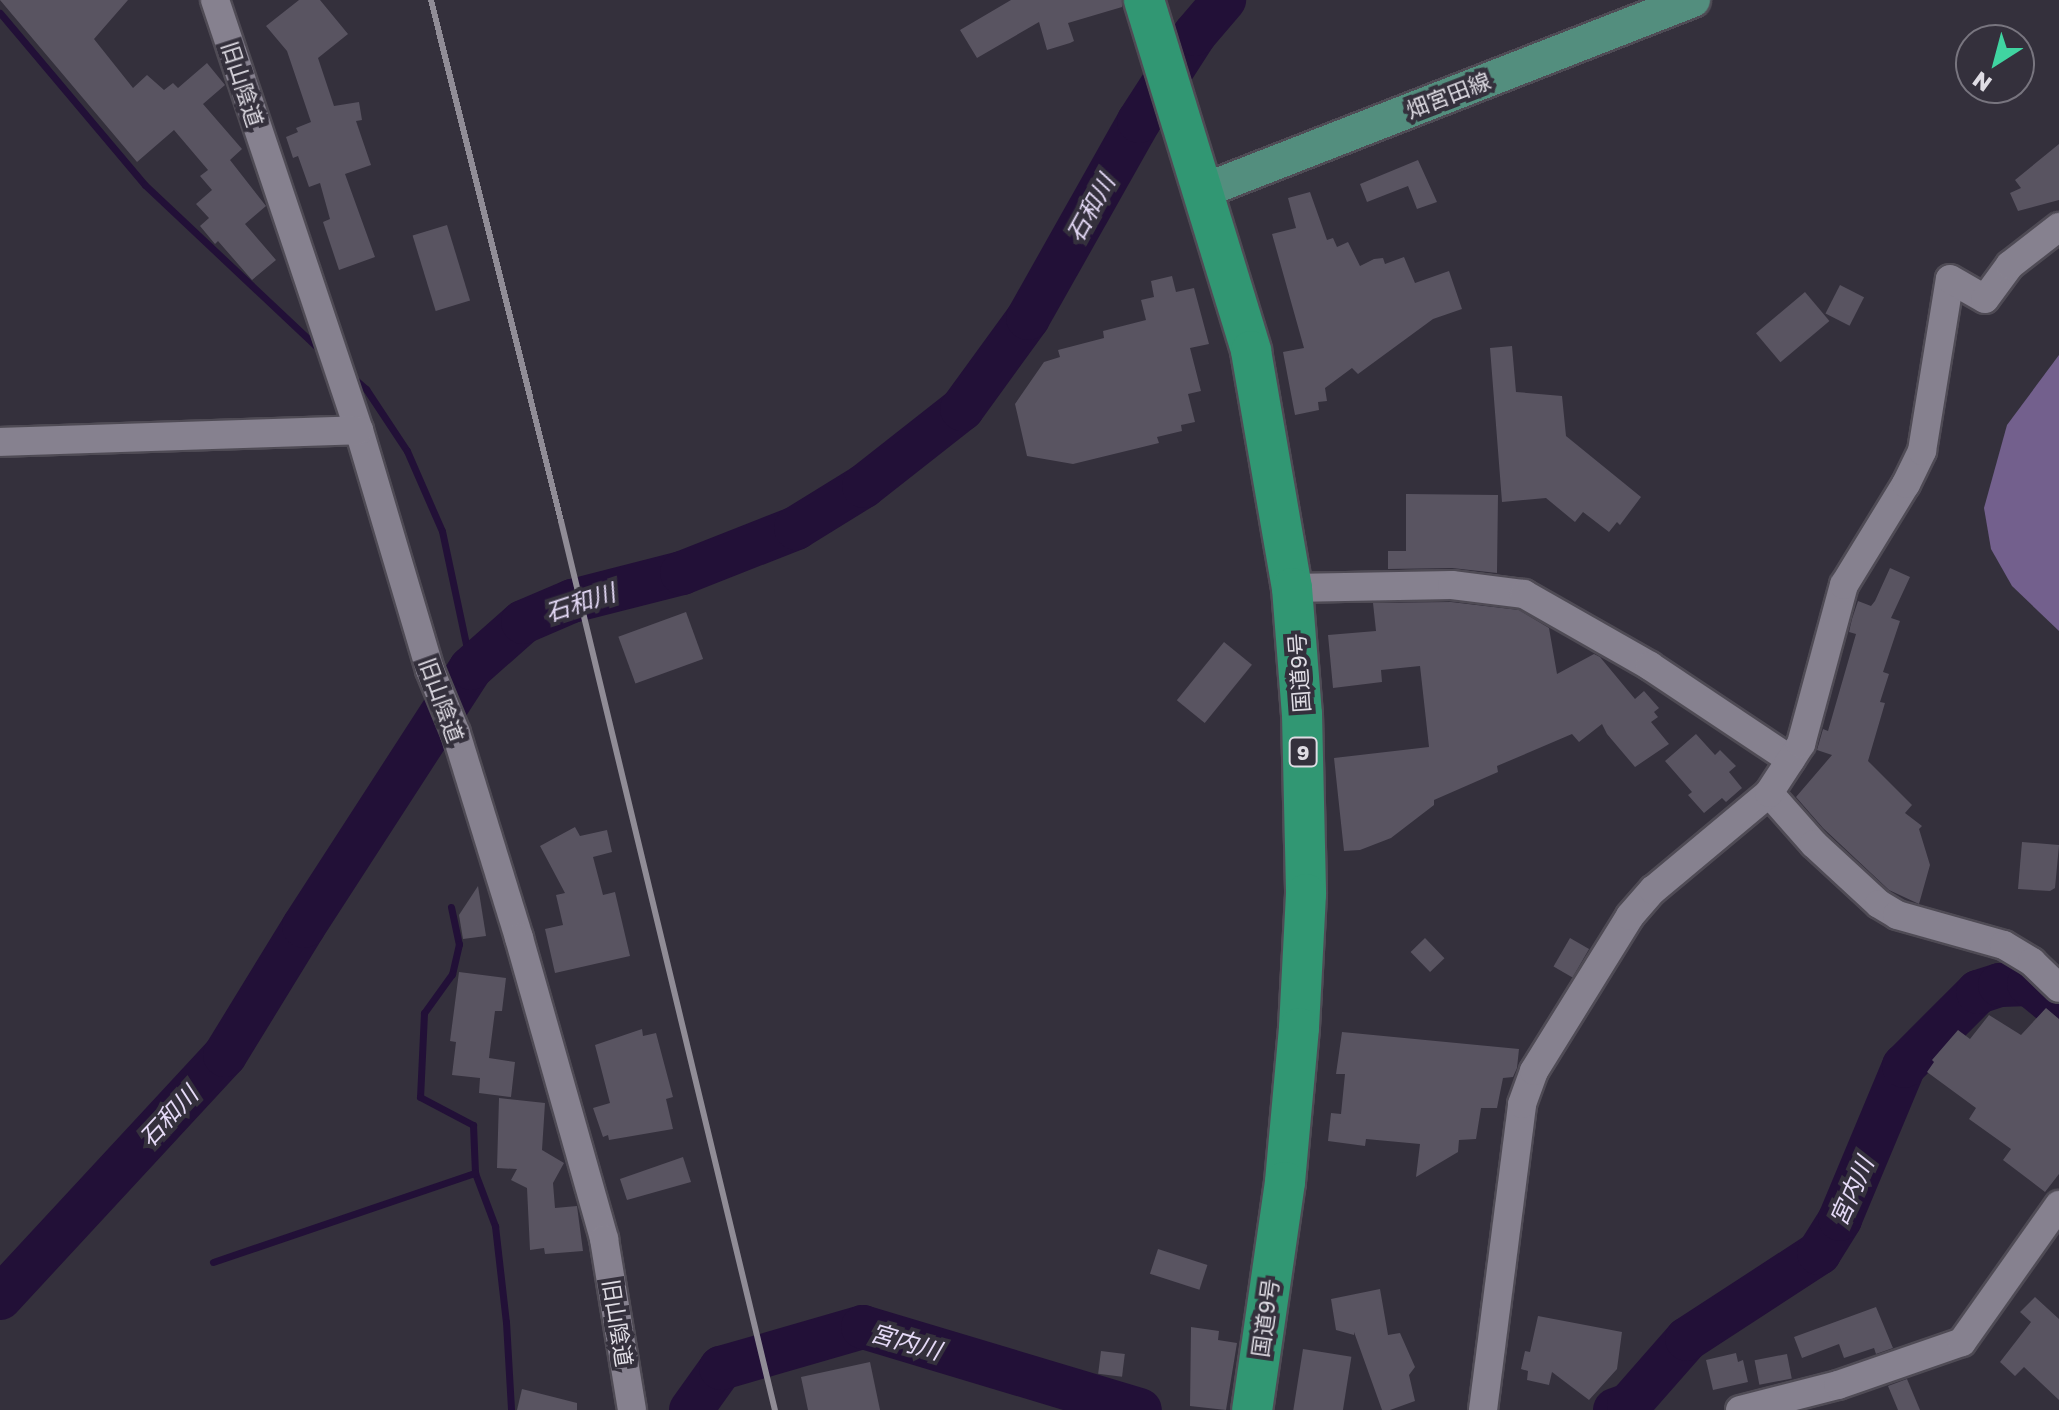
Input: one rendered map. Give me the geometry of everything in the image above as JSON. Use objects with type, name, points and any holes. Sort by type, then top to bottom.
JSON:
[{"type":"highway","name":"国道9号","points":[[1144,0],[1251,351],[1292,588],[1302,714],[1306,894],[1285,1182],[1252,1410]]},
{"type":"main road","name":"畑宮田線","points":[[1203,191],[1693,0]]},
{"type":"street","name":"旧山陰道","points":[[215,0],[359,430],[430,670],[456,733],[519,938],[604,1239],[632,1410]]},
{"type":"street","points":[[1483,1410],[1522,1104],[1534,1071],[1630,916],[1653,890],[1769,793],[1801,744],[1820,684],[1844,585],[1906,484],[1922,451],[1950,279],[1985,299],[2010,265],[2059,227]]},
{"type":"street","points":[[0,442],[359,430]]},
{"type":"street","points":[[1292,588],[1452,585],[1524,594],[1650,666],[1791,760]]},
{"type":"street","points":[[1769,793],[1814,844],[1879,904],[1897,915],[2004,945],[2032,962],[2059,988]]},
{"type":"street","points":[[1740,1410],[1838,1385],[1962,1342],[2059,1205]]},
{"type":"shaded area","points":[[2059,355],[2059,631],[2012,586],[1991,549],[1984,508],[2007,425]]},
{"type":"building","points":[[0,0],[128,0],[94,39],[133,88],[147,75],[164,90],[173,83],[178,88],[207,63],[225,85],[203,104],[242,149],[230,160],[266,206],[245,224],[276,260],[252,280],[218,241],[215,244],[200,226],[209,218],[196,204],[212,190],[200,176],[208,170],[174,130],[137,162]]},
{"type":"building","points":[[299,0],[320,0],[348,34],[318,58],[334,106],[359,102],[362,120],[356,121],[371,165],[345,174],[375,257],[339,270],[323,222],[330,219],[320,183],[309,187],[298,156],[293,158],[286,137],[298,132],[296,128],[311,122],[287,51],[266,26]]},
{"type":"building","points":[[1011,0],[1122,0],[1122,7],[1068,23],[1074,41],[1070,43],[1047,50],[1039,22],[977,58],[960,30]]},
{"type":"building","points":[[2059,144],[2059,200],[2018,211],[2010,193],[2021,188],[2015,180]]},
{"type":"building","points":[[1418,160],[1437,202],[1417,209],[1408,186],[1367,202],[1360,184]]},
{"type":"building","points":[[1310,192],[1327,240],[1333,238],[1337,247],[1348,242],[1360,266],[1374,259],[1383,258],[1385,264],[1404,257],[1415,283],[1449,271],[1462,309],[1433,319],[1358,374],[1352,368],[1325,388],[1327,401],[1318,402],[1319,410],[1295,415],[1283,352],[1304,348],[1272,234],[1296,228],[1288,198]]},
{"type":"building","points":[[447,225],[470,301],[436,311],[413,236]]},
{"type":"building","points":[[1172,276],[1176,292],[1194,288],[1209,344],[1190,348],[1201,391],[1188,394],[1195,422],[1181,425],[1182,431],[1157,437],[1159,443],[1073,464],[1027,456],[1015,404],[1044,362],[1060,357],[1058,350],[1104,338],[1103,331],[1146,320],[1141,300],[1154,297],[1151,281]]},
{"type":"building","points":[[1840,285],[1864,297],[1850,326],[1825,314]]},
{"type":"building","points":[[1805,292],[1829,321],[1780,362],[1756,333]]},
{"type":"building","points":[[1512,346],[1516,392],[1562,396],[1566,436],[1641,497],[1620,525],[1617,522],[1609,532],[1583,512],[1575,522],[1546,498],[1502,502],[1490,348]]},
{"type":"building","points":[[1406,494],[1498,495],[1497,573],[1452,568],[1388,569],[1388,551],[1406,551]]},
{"type":"building","points":[[1890,568],[1910,577],[1891,618],[1900,621],[1883,672],[1889,674],[1880,702],[1885,703],[1868,761],[1912,805],[1905,813],[1922,826],[1919,829],[1930,865],[1919,904],[1889,890],[1823,828],[1796,797],[1832,755],[1817,750],[1823,729],[1828,731],[1856,634],[1849,632],[1852,619],[1858,601],[1871,606],[1875,601]]},
{"type":"building","points":[[1451,602],[1519,610],[1549,628],[1557,674],[1594,654],[1600,657],[1635,699],[1644,691],[1659,708],[1654,712],[1658,717],[1651,722],[1669,744],[1635,767],[1602,724],[1579,742],[1572,734],[1497,766],[1498,772],[1434,800],[1434,805],[1391,838],[1360,850],[1344,851],[1334,758],[1429,747],[1420,666],[1381,670],[1382,682],[1333,688],[1328,635],[1376,631],[1373,603]]},
{"type":"building","points":[[686,612],[703,659],[635,684],[618,637]]},
{"type":"building","points":[[1224,642],[1252,665],[1205,723],[1177,700]]},
{"type":"building","points":[[1696,734],[1715,755],[1720,750],[1736,766],[1729,772],[1742,788],[1726,802],[1722,798],[1704,813],[1688,795],[1692,792],[1665,761]]},
{"type":"building","points":[[575,827],[580,836],[607,830],[612,852],[593,857],[603,895],[615,892],[630,956],[555,973],[545,929],[563,925],[556,895],[565,893],[540,846]]},
{"type":"building","points":[[2022,842],[2059,845],[2055,888],[2050,891],[2018,889]]},
{"type":"building","points":[[478,886],[486,936],[463,939],[459,915]]},
{"type":"building","points":[[1425,938],[1444,958],[1430,972],[1411,952]]},
{"type":"building","points":[[1570,938],[1589,949],[1573,978],[1554,967]]},
{"type":"building","points":[[459,972],[506,978],[502,1011],[495,1011],[489,1058],[515,1062],[511,1097],[479,1093],[480,1078],[452,1075],[456,1042],[450,1041]]},
{"type":"building","points":[[2046,1008],[2059,1019],[2059,1174],[2045,1192],[2003,1160],[2011,1149],[1969,1119],[1976,1108],[1927,1072],[1934,1062],[1932,1060],[1958,1030],[1970,1039],[1989,1015],[2021,1035]]},
{"type":"building","points":[[642,1029],[643,1036],[656,1033],[673,1097],[666,1099],[673,1129],[609,1140],[608,1135],[603,1137],[593,1108],[610,1103],[595,1045]]},
{"type":"building","points":[[1342,1032],[1519,1049],[1517,1068],[1513,1077],[1503,1078],[1497,1108],[1481,1108],[1476,1139],[1459,1140],[1458,1152],[1416,1177],[1420,1144],[1366,1139],[1365,1146],[1328,1141],[1331,1113],[1341,1114],[1345,1074],[1336,1074]]},
{"type":"building","points":[[499,1098],[545,1103],[542,1150],[564,1163],[553,1183],[555,1208],[577,1206],[583,1251],[545,1254],[544,1248],[530,1250],[527,1188],[511,1180],[517,1169],[497,1168]]},
{"type":"building","points":[[683,1157],[691,1182],[627,1200],[620,1179]]},
{"type":"building","points":[[1158,1249],[1207,1265],[1199,1290],[1150,1274]]},
{"type":"building","points":[[1380,1289],[1388,1335],[1400,1333],[1415,1367],[1409,1375],[1415,1401],[1390,1410],[1382,1410],[1354,1332],[1354,1335],[1336,1330],[1331,1299]]},
{"type":"building","points":[[2035,1297],[2059,1319],[2059,1400],[2024,1367],[2015,1376],[2000,1362],[2031,1322],[2020,1312]]},
{"type":"building","points":[[1876,1307],[1893,1348],[1876,1354],[1874,1348],[1844,1358],[1839,1344],[1802,1358],[1794,1337]]},
{"type":"building","points":[[1538,1316],[1622,1332],[1617,1369],[1589,1400],[1552,1372],[1549,1385],[1527,1380],[1528,1371],[1521,1369],[1525,1351],[1530,1352]]},
{"type":"building","points":[[1191,1327],[1219,1331],[1218,1340],[1237,1343],[1226,1410],[1190,1406]]},
{"type":"building","points":[[1303,1349],[1351,1357],[1343,1410],[1293,1410]]},
{"type":"building","points":[[1101,1351],[1125,1354],[1122,1377],[1098,1374]]},
{"type":"building","points":[[1736,1353],[1738,1362],[1743,1360],[1748,1382],[1713,1390],[1706,1360]]},
{"type":"building","points":[[1787,1354],[1792,1379],[1759,1385],[1755,1360]]},
{"type":"building","points":[[870,1362],[880,1410],[808,1410],[801,1377]]},
{"type":"building","points":[[1907,1379],[1920,1410],[1898,1410],[1888,1386]]},
{"type":"building","points":[[522,1389],[577,1403],[577,1410],[517,1410]]},
{"type":"waterway","name":"石和川","points":[[0,1298],[225,1055],[304,926],[471,668],[523,622],[572,601],[682,573],[796,528],[864,486],[962,409],[1028,318],[1139,121],[1195,34],[1224,0]]},
{"type":"waterway","points":[[0,13],[145,185],[323,353]]},
{"type":"waterway","points":[[351,376],[366,389],[407,451],[442,531],[471,668]]},
{"type":"waterway","points":[[451,907],[459,944],[452,974],[424,1013],[420,1097],[473,1125],[475,1173],[495,1226],[506,1322],[511,1410]]},
{"type":"waterway","name":"宮内川","points":[[1615,1410],[1629,1405],[1687,1339],[1819,1253],[1840,1219],[1904,1066],[1978,992],[2000,985],[2029,984],[2059,1008]]},
{"type":"waterway","points":[[213,1262],[475,1173]]},
{"type":"waterway","name":"宮内川","points":[[691,1410],[721,1368],[863,1327],[1140,1410]]},
{"type":"railway","points":[[431,0],[561,521],[775,1410]]}]
